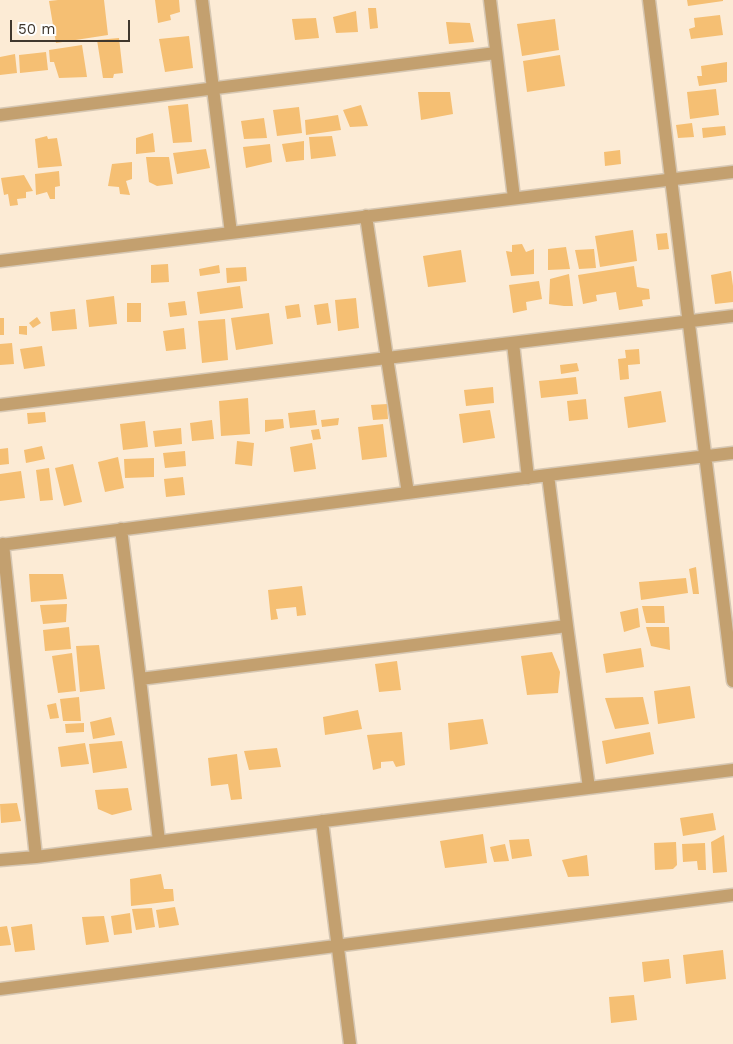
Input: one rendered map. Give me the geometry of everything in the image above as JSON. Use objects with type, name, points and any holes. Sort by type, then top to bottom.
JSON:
[{"type":"street","points":[[202,0],[231,232]]},
{"type":"street","points":[[490,0],[514,198]]},
{"type":"street","points":[[649,0],[733,681]]},
{"type":"street","points":[[0,115],[496,53]]},
{"type":"street","points":[[0,261],[733,172]]},
{"type":"street","points":[[366,216],[408,493]]},
{"type":"street","points":[[0,405],[733,316]]},
{"type":"street","points":[[513,343],[528,478]]},
{"type":"street","points":[[36,857],[2,544],[733,453]]},
{"type":"street","points":[[548,475],[589,788]]},
{"type":"street","points":[[121,529],[159,842]]},
{"type":"street","points":[[140,679],[567,626]]},
{"type":"street","points":[[0,860],[159,842],[733,770]]},
{"type":"street","points":[[322,821],[350,1044]]},
{"type":"street","points":[[0,989],[733,895]]},
{"type":"building","points":[[104,0],[108,35],[56,43],[49,1]]},
{"type":"building","points":[[155,0],[179,0],[180,12],[170,15],[171,20],[158,23]]},
{"type":"building","points":[[687,0],[723,0],[723,1],[688,6]]},
{"type":"building","points":[[368,8],[376,8],[378,28],[370,29]]},
{"type":"building","points":[[356,11],[358,32],[336,33],[333,17]]},
{"type":"building","points":[[720,15],[723,35],[691,39],[689,29],[695,27],[694,18]]},
{"type":"building","points":[[316,18],[319,38],[295,40],[292,19]]},
{"type":"building","points":[[555,19],[559,50],[522,56],[517,24]]},
{"type":"building","points":[[446,22],[470,23],[474,42],[449,44]]},
{"type":"building","points":[[189,36],[193,68],[165,72],[159,39]]},
{"type":"building","points":[[119,38],[123,73],[114,74],[113,78],[103,78],[97,40]]},
{"type":"building","points":[[82,45],[87,77],[59,78],[54,62],[50,62],[49,50]]},
{"type":"building","points":[[46,52],[48,70],[20,73],[19,55]]},
{"type":"building","points":[[15,54],[17,73],[0,75],[0,57]]},
{"type":"building","points":[[560,55],[565,86],[527,92],[523,61]]},
{"type":"building","points":[[727,62],[727,82],[699,86],[697,76],[702,76],[701,66]]},
{"type":"building","points":[[716,89],[719,115],[690,119],[687,92]]},
{"type":"building","points":[[418,92],[450,92],[453,114],[421,120]]},
{"type":"building","points":[[188,104],[192,142],[173,143],[168,106]]},
{"type":"building","points":[[361,105],[368,126],[350,127],[343,110]]},
{"type":"building","points":[[299,107],[302,133],[277,136],[273,110]]},
{"type":"building","points":[[338,115],[341,130],[306,135],[305,120]]},
{"type":"building","points":[[264,118],[267,138],[244,139],[241,121]]},
{"type":"building","points":[[692,123],[694,137],[678,138],[676,125]]},
{"type":"building","points":[[725,126],[726,135],[703,138],[702,128]]},
{"type":"building","points":[[153,133],[155,152],[136,154],[136,138]]},
{"type":"building","points":[[47,136],[48,139],[57,138],[62,166],[38,168],[35,139]]},
{"type":"building","points":[[332,136],[336,156],[311,159],[309,137]]},
{"type":"building","points":[[304,141],[304,160],[286,162],[282,144]]},
{"type":"building","points":[[270,144],[272,162],[246,168],[243,147]]},
{"type":"building","points":[[206,149],[210,168],[177,174],[173,153]]},
{"type":"building","points":[[620,150],[621,164],[605,166],[604,152]]},
{"type":"building","points":[[146,157],[169,157],[173,184],[157,186],[149,182]]},
{"type":"building","points":[[132,162],[132,179],[126,181],[130,195],[120,194],[119,187],[108,186],[112,164]]},
{"type":"building","points":[[59,171],[60,186],[55,187],[55,199],[50,199],[47,192],[36,195],[35,174]]},
{"type":"building","points":[[24,175],[33,191],[26,192],[26,198],[17,199],[18,205],[10,206],[8,194],[4,195],[1,178]]},
{"type":"building","points":[[633,230],[637,261],[600,267],[595,236]]},
{"type":"building","points":[[667,233],[669,249],[658,250],[656,234]]},
{"type":"building","points":[[522,244],[526,252],[534,249],[534,274],[511,276],[506,251],[512,252],[512,245]]},
{"type":"building","points":[[566,247],[570,269],[548,270],[548,249]]},
{"type":"building","points":[[594,249],[596,268],[579,269],[575,250]]},
{"type":"building","points":[[461,250],[466,282],[428,287],[423,256]]},
{"type":"building","points":[[168,264],[169,282],[151,283],[151,265]]},
{"type":"building","points":[[219,265],[220,273],[200,276],[199,269]]},
{"type":"building","points":[[634,266],[637,287],[649,289],[650,299],[642,300],[643,306],[619,310],[616,292],[596,295],[597,301],[583,304],[578,275]]},
{"type":"building","points":[[246,267],[247,281],[227,283],[226,268]]},
{"type":"building","points":[[731,271],[733,302],[715,304],[711,275]]},
{"type":"building","points":[[569,274],[573,306],[549,304],[550,279]]},
{"type":"building","points":[[539,281],[542,299],[526,302],[527,310],[513,313],[509,285]]},
{"type":"building","points":[[240,286],[243,308],[200,314],[197,292]]},
{"type":"building","points":[[114,296],[117,324],[89,327],[86,300]]},
{"type":"building","points":[[356,298],[359,328],[338,331],[335,300]]},
{"type":"building","points":[[185,301],[187,315],[170,317],[168,303]]},
{"type":"building","points":[[127,303],[141,303],[141,322],[127,322]]},
{"type":"building","points":[[328,303],[331,323],[317,325],[314,305]]},
{"type":"building","points":[[299,304],[301,317],[287,319],[285,306]]},
{"type":"building","points":[[75,309],[77,329],[52,331],[50,312]]},
{"type":"building","points":[[269,313],[273,344],[236,350],[231,318]]},
{"type":"building","points":[[37,317],[41,323],[33,328],[29,323]]},
{"type":"building","points":[[0,318],[4,318],[4,335],[0,335]]},
{"type":"building","points":[[225,319],[228,360],[202,363],[198,321]]},
{"type":"building","points":[[19,326],[27,326],[27,335],[19,334]]},
{"type":"building","points":[[184,328],[186,349],[166,351],[163,331]]},
{"type":"building","points":[[12,343],[14,364],[0,365],[0,344]]},
{"type":"building","points":[[42,346],[45,366],[24,369],[20,349]]},
{"type":"building","points":[[639,349],[640,364],[628,365],[629,379],[620,380],[618,359],[626,358],[625,350]]},
{"type":"building","points":[[577,363],[579,371],[561,374],[560,365]]},
{"type":"building","points":[[576,377],[578,394],[541,398],[539,381]]},
{"type":"building","points":[[493,387],[494,403],[466,406],[464,390]]},
{"type":"building","points":[[661,391],[666,422],[628,428],[624,397]]},
{"type":"building","points":[[248,398],[250,434],[221,436],[219,401]]},
{"type":"building","points":[[586,399],[588,419],[569,421],[567,401]]},
{"type":"building","points":[[387,404],[388,419],[373,420],[371,405]]},
{"type":"building","points":[[315,410],[317,425],[290,428],[288,413]]},
{"type":"building","points":[[490,410],[495,438],[463,443],[459,414]]},
{"type":"building","points":[[45,412],[46,422],[28,424],[27,413]]},
{"type":"building","points":[[339,418],[338,425],[322,427],[321,420]]},
{"type":"building","points":[[283,419],[284,428],[265,432],[265,420]]},
{"type":"building","points":[[212,420],[214,439],[192,441],[190,423]]},
{"type":"building","points":[[145,421],[148,447],[123,450],[120,424]]},
{"type":"building","points":[[383,424],[387,457],[362,460],[358,427]]},
{"type":"building","points":[[181,428],[182,444],[155,447],[153,431]]},
{"type":"building","points":[[319,429],[321,439],[313,440],[311,430]]},
{"type":"building","points":[[237,441],[254,443],[252,466],[235,464]]},
{"type":"building","points":[[312,443],[316,469],[294,472],[290,447]]},
{"type":"building","points":[[42,446],[45,459],[26,463],[24,450]]},
{"type":"building","points":[[8,448],[9,464],[0,465],[0,449]]},
{"type":"building","points":[[185,451],[186,466],[165,468],[163,453]]},
{"type":"building","points":[[118,457],[124,488],[105,492],[98,462]]},
{"type":"building","points":[[154,458],[154,477],[125,478],[124,459]]},
{"type":"building","points":[[73,464],[82,502],[64,506],[55,468]]},
{"type":"building","points":[[49,468],[53,500],[40,501],[36,470]]},
{"type":"building","points":[[21,471],[25,498],[0,501],[0,474]]},
{"type":"building","points":[[183,477],[185,495],[166,497],[164,479]]},
{"type":"building","points":[[696,567],[699,594],[693,594],[689,569]]},
{"type":"building","points":[[29,574],[63,574],[67,599],[31,602]]},
{"type":"building","points":[[686,578],[688,593],[641,600],[639,582]]},
{"type":"building","points":[[302,586],[306,615],[297,616],[296,607],[276,609],[278,619],[271,620],[268,590]]},
{"type":"building","points":[[67,604],[66,622],[43,624],[40,605]]},
{"type":"building","points":[[642,606],[664,606],[665,623],[646,623]]},
{"type":"building","points":[[638,608],[640,627],[624,632],[620,612]]},
{"type":"building","points":[[69,627],[71,649],[45,651],[43,630]]},
{"type":"building","points":[[646,627],[669,627],[670,650],[651,646]]},
{"type":"building","points":[[99,645],[105,689],[80,692],[76,646]]},
{"type":"building","points":[[641,648],[644,667],[606,673],[603,654]]},
{"type":"building","points":[[552,652],[560,672],[558,693],[527,695],[521,656]]},
{"type":"building","points":[[72,653],[76,691],[58,693],[52,656]]},
{"type":"building","points":[[397,661],[401,690],[379,692],[375,664]]},
{"type":"building","points":[[690,686],[695,718],[658,724],[654,691]]},
{"type":"building","points":[[79,697],[81,721],[63,721],[60,699]]},
{"type":"building","points":[[643,697],[649,724],[615,729],[605,698]]},
{"type":"building","points":[[56,703],[59,718],[50,719],[47,705]]},
{"type":"building","points":[[358,710],[362,729],[325,735],[323,717]]},
{"type":"building","points":[[111,717],[115,735],[93,739],[90,722]]},
{"type":"building","points":[[483,719],[488,744],[450,750],[448,723]]},
{"type":"building","points":[[84,723],[84,732],[66,733],[65,724]]},
{"type":"building","points":[[402,732],[405,765],[396,767],[393,761],[381,762],[381,768],[373,770],[367,735]]},
{"type":"building","points":[[650,732],[654,754],[606,764],[602,741]]},
{"type":"building","points":[[122,741],[127,768],[93,773],[89,744]]},
{"type":"building","points":[[85,743],[89,764],[61,767],[58,747]]},
{"type":"building","points":[[277,748],[281,767],[249,770],[244,751]]},
{"type":"building","points":[[237,754],[242,799],[231,800],[228,784],[211,786],[208,758]]},
{"type":"building","points":[[128,788],[132,810],[112,815],[98,809],[95,790]]},
{"type":"building","points":[[17,803],[21,821],[1,823],[0,804]]},
{"type":"building","points":[[713,813],[716,830],[683,836],[680,818]]},
{"type":"building","points":[[483,834],[487,863],[445,868],[440,841]]},
{"type":"building","points":[[724,835],[727,872],[713,873],[711,842]]},
{"type":"building","points":[[529,839],[532,856],[512,859],[509,840]]},
{"type":"building","points":[[676,842],[677,865],[673,869],[655,870],[654,843]]},
{"type":"building","points":[[705,843],[706,870],[698,870],[697,861],[683,862],[682,844]]},
{"type":"building","points":[[505,844],[509,861],[494,862],[490,847]]},
{"type":"building","points":[[587,855],[589,876],[568,877],[562,860]]},
{"type":"building","points":[[161,874],[164,889],[173,889],[174,901],[131,906],[130,879]]},
{"type":"building","points":[[175,907],[179,925],[159,928],[156,910]]},
{"type":"building","points":[[152,908],[155,927],[136,930],[132,909]]},
{"type":"building","points":[[130,913],[132,933],[114,935],[111,916]]},
{"type":"building","points":[[104,916],[109,942],[86,945],[82,917]]},
{"type":"building","points":[[32,924],[35,950],[15,952],[11,927]]},
{"type":"building","points":[[7,926],[11,945],[0,946],[0,927]]},
{"type":"building","points":[[723,950],[726,979],[686,984],[683,955]]},
{"type":"building","points":[[669,959],[671,978],[644,982],[642,962]]},
{"type":"building","points":[[634,995],[637,1020],[611,1023],[609,997]]}]
